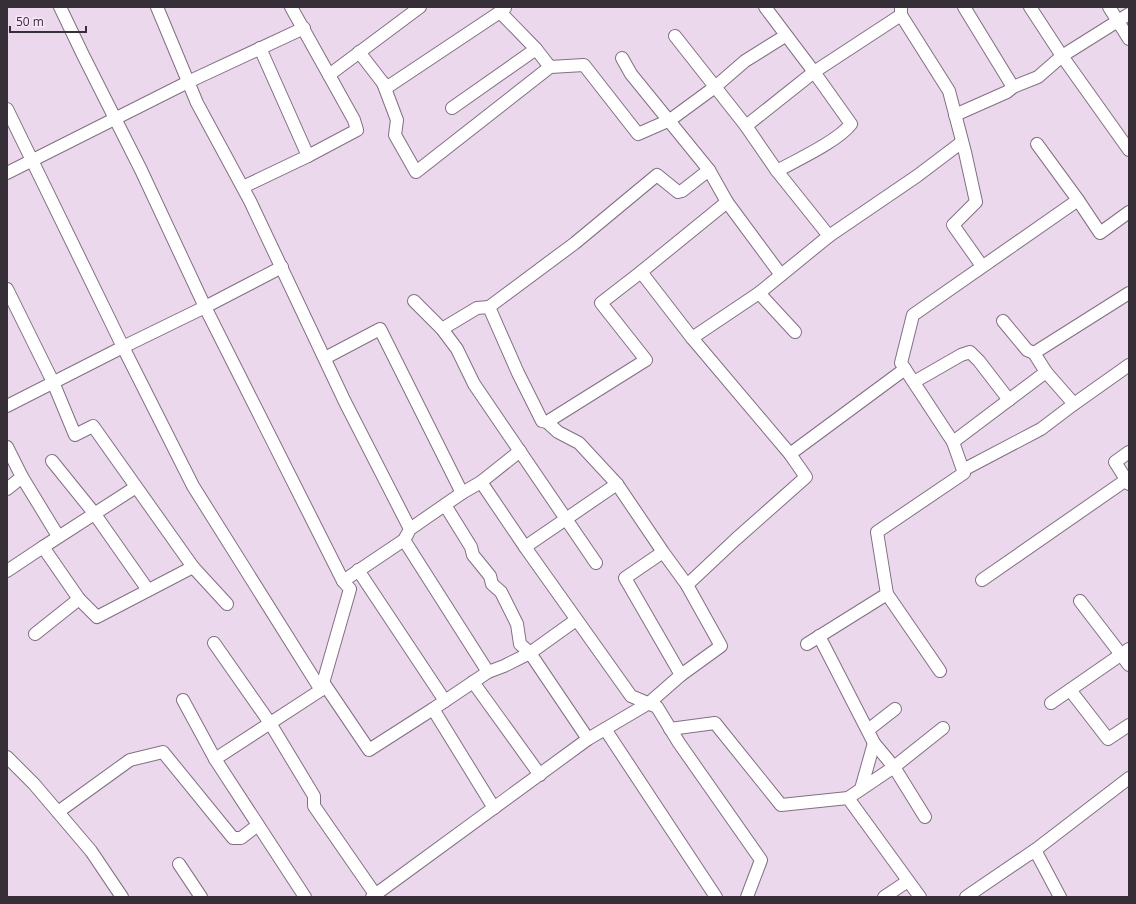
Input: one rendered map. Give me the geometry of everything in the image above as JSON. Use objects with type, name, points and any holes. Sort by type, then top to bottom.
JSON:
[{"type":"street","points":[[60,7],[205,307],[343,581],[350,589],[322,686],[270,723],[215,759]]},
{"type":"street","points":[[157,7],[197,102],[243,187],[349,409],[410,529]]},
{"type":"street","points":[[243,187],[308,156],[357,130],[354,120],[291,7]]},
{"type":"street","points":[[329,75],[420,7]]},
{"type":"street","points":[[765,7],[851,124],[848,129],[820,147],[777,171]]},
{"type":"street","points":[[964,7],[1013,87]]},
{"type":"street","points":[[1030,7],[1062,56],[1129,150]]},
{"type":"street","points":[[1108,7],[1129,39]]},
{"type":"street","points":[[383,83],[389,86],[504,9],[550,67]]},
{"type":"street","points":[[746,126],[814,72],[901,11],[949,92],[976,202],[953,225],[982,266]]},
{"type":"street","points":[[955,115],[1008,92],[1013,87],[1038,77],[1062,56],[1129,14]]},
{"type":"street","points":[[7,173],[188,82],[304,28]]},
{"type":"street","points":[[675,36],[746,126],[777,171],[828,236]]},
{"type":"street","points":[[359,52],[383,83],[397,120],[395,135],[416,172],[550,67],[584,65],[638,134],[670,120],[715,87],[745,61],[785,36]]},
{"type":"street","points":[[260,48],[308,156]]},
{"type":"street","points":[[452,108],[536,49]]},
{"type":"street","points":[[622,58],[631,74],[670,120],[709,170],[727,202],[781,275]]},
{"type":"street","points":[[7,109],[123,347],[193,486],[322,686],[369,750],[488,672],[504,666],[530,652],[576,620]]},
{"type":"street","points":[[692,338],[759,293],[828,236],[917,176],[962,142]]},
{"type":"street","points":[[1037,144],[1100,233],[1129,212]]},
{"type":"street","points":[[442,329],[477,308],[489,307],[575,242],[657,175],[678,192],[682,191],[709,170]]},
{"type":"street","points":[[940,671],[887,594],[877,532],[964,473],[953,442],[901,363],[913,315],[1078,200]]},
{"type":"street","points":[[547,422],[646,360],[601,303],[727,202]]},
{"type":"street","points":[[7,406],[282,267]]},
{"type":"street","points":[[641,272],[692,338],[790,454],[806,478],[730,544],[687,585]]},
{"type":"street","points":[[7,289],[53,382],[75,435],[93,426],[193,567],[227,604]]},
{"type":"street","points":[[759,293],[795,332]]},
{"type":"street","points":[[1034,353],[1129,293]]},
{"type":"street","points":[[414,301],[442,329],[457,349],[474,384],[565,520],[596,563]]},
{"type":"street","points":[[214,643],[270,723],[314,796],[314,806],[375,896],[588,739],[649,703],[681,675],[722,646],[687,585],[617,484],[579,443],[558,432],[547,422],[542,421],[518,373],[489,307]]},
{"type":"street","points":[[1003,321],[1027,350],[1034,353],[1046,372],[1074,404]]},
{"type":"street","points":[[325,358],[380,329],[462,493]]},
{"type":"street","points":[[914,382],[961,355],[970,352],[979,361],[1009,400]]},
{"type":"street","points":[[963,470],[1041,429],[1129,365]]},
{"type":"street","points":[[790,454],[905,368]]},
{"type":"street","points":[[953,442],[1046,372]]},
{"type":"street","points":[[7,447],[22,477],[58,536]]},
{"type":"street","points":[[343,581],[404,540],[410,529],[462,493],[482,482],[520,451]]},
{"type":"street","points":[[982,580],[1128,482],[1115,462],[1129,452]]},
{"type":"street","points":[[52,461],[94,513],[148,590]]},
{"type":"street","points":[[7,489],[22,477]]},
{"type":"street","points":[[482,482],[525,547],[631,696],[658,707],[670,729],[761,860],[747,897]]},
{"type":"street","points":[[525,547],[617,484]]},
{"type":"street","points":[[7,571],[58,536],[136,487]]},
{"type":"street","points":[[445,505],[471,547],[473,555],[490,576],[492,584],[501,592],[517,624],[520,644],[530,652],[588,739]]},
{"type":"street","points":[[404,540],[488,672]]},
{"type":"street","points":[[43,547],[79,599],[96,617],[193,567]]},
{"type":"street","points":[[663,552],[625,578],[681,675]]},
{"type":"street","points":[[358,570],[445,701]]},
{"type":"street","points":[[806,644],[887,594]]},
{"type":"street","points":[[35,634],[79,599]]},
{"type":"street","points":[[1080,601],[1125,651],[1129,665]]},
{"type":"street","points":[[819,636],[874,743],[894,767],[925,817]]},
{"type":"street","points":[[1051,703],[1125,651]]},
{"type":"street","points":[[474,682],[540,775]]},
{"type":"street","points":[[1070,690],[1108,739],[1129,725]]},
{"type":"street","points":[[183,700],[215,759],[305,897]]},
{"type":"street","points":[[868,730],[896,708]]},
{"type":"street","points":[[433,709],[494,808]]},
{"type":"street","points":[[670,729],[715,723],[781,805],[848,798],[894,767],[943,728]]},
{"type":"street","points":[[604,729],[716,897]]},
{"type":"street","points":[[861,788],[874,743]]},
{"type":"street","points":[[58,812],[130,760],[163,752],[234,838],[241,838],[258,825]]},
{"type":"street","points":[[7,757],[34,784],[91,851],[122,897]]},
{"type":"street","points":[[966,897],[1030,854],[1129,778]]},
{"type":"street","points":[[848,798],[920,897]]},
{"type":"street","points":[[1030,854],[1035,850],[1060,897]]},
{"type":"street","points":[[179,864],[201,897]]},
{"type":"street","points":[[884,897],[908,880]]}]
